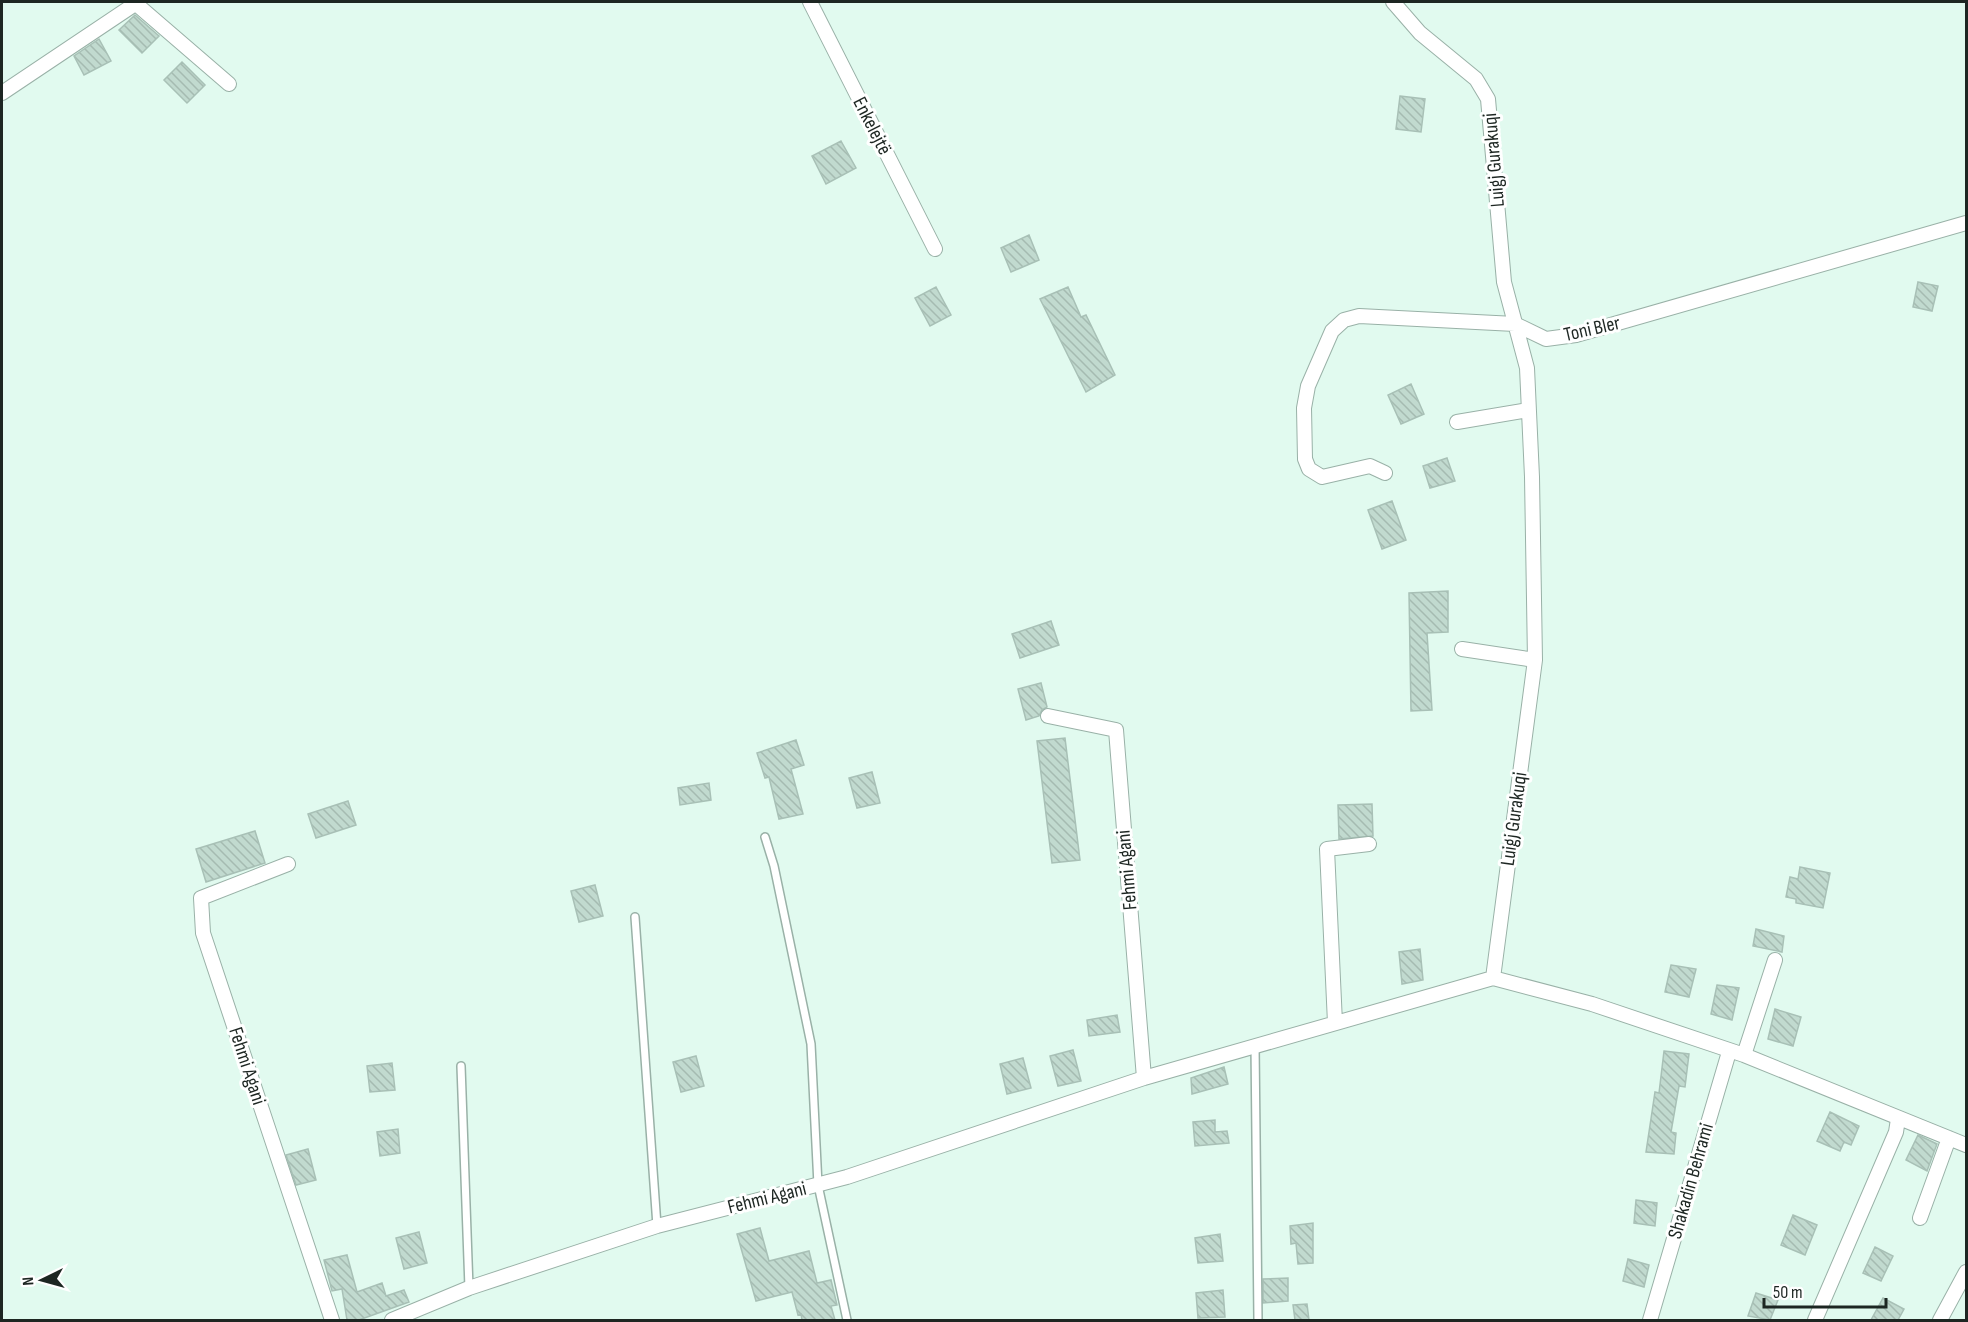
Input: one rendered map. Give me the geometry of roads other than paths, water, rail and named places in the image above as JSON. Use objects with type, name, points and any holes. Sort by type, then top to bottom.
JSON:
[{"type":"street","points":[[2,93],[136,2],[229,84]]},
{"type":"street","name":"Enkelejtë","points":[[810,2],[935,249]]},
{"type":"street","name":"Luigj Gurakuqi","points":[[1393,2],[1420,33],[1476,79],[1488,99],[1504,282],[1524,355],[1532,477],[1535,660],[1493,978]]},
{"type":"street","name":"Toni Bler","points":[[1385,473],[1370,466],[1322,477],[1313,473],[1306,464],[1305,398],[1337,325],[1351,317],[1515,324],[1546,339],[1591,331],[1966,222]]},
{"type":"street","points":[[1524,355],[1546,339]]},
{"type":"street","points":[[1457,422],[1528,410]]},
{"type":"street","points":[[1462,649],[1535,660]]},
{"type":"street","name":"Fehmi Agani","points":[[1048,716],[1116,730],[1144,1078]]},
{"type":"street","points":[[1335,1023],[1328,849],[1369,844]]},
{"type":"street","name":"Fehmi Agani","points":[[288,864],[201,898],[203,933],[332,1320]]},
{"type":"street","points":[[1744,1055],[1774,960]]},
{"type":"street","points":[[1493,978],[1592,1004],[1729,1052],[1744,1055],[1966,1145]]},
{"type":"street","name":"Fehmi Agani","points":[[392,1320],[469,1288],[657,1226],[818,1185],[1144,1078],[1493,978]]},
{"type":"street","name":"Shakadin Behrami","points":[[1651,1316],[1729,1052]]},
{"type":"street","points":[[1815,1320],[1896,1132],[1898,1119]]},
{"type":"street","points":[[1920,1218],[1949,1138]]},
{"type":"street","points":[[1940,1320],[1966,1272]]},
{"type":"lane","points":[[765,837],[774,866],[811,1044],[818,1185],[847,1320]]},
{"type":"lane","points":[[635,917],[657,1226]]},
{"type":"lane","points":[[1255,1045],[1258,1320]]},
{"type":"lane","points":[[461,1066],[469,1288]]}]
